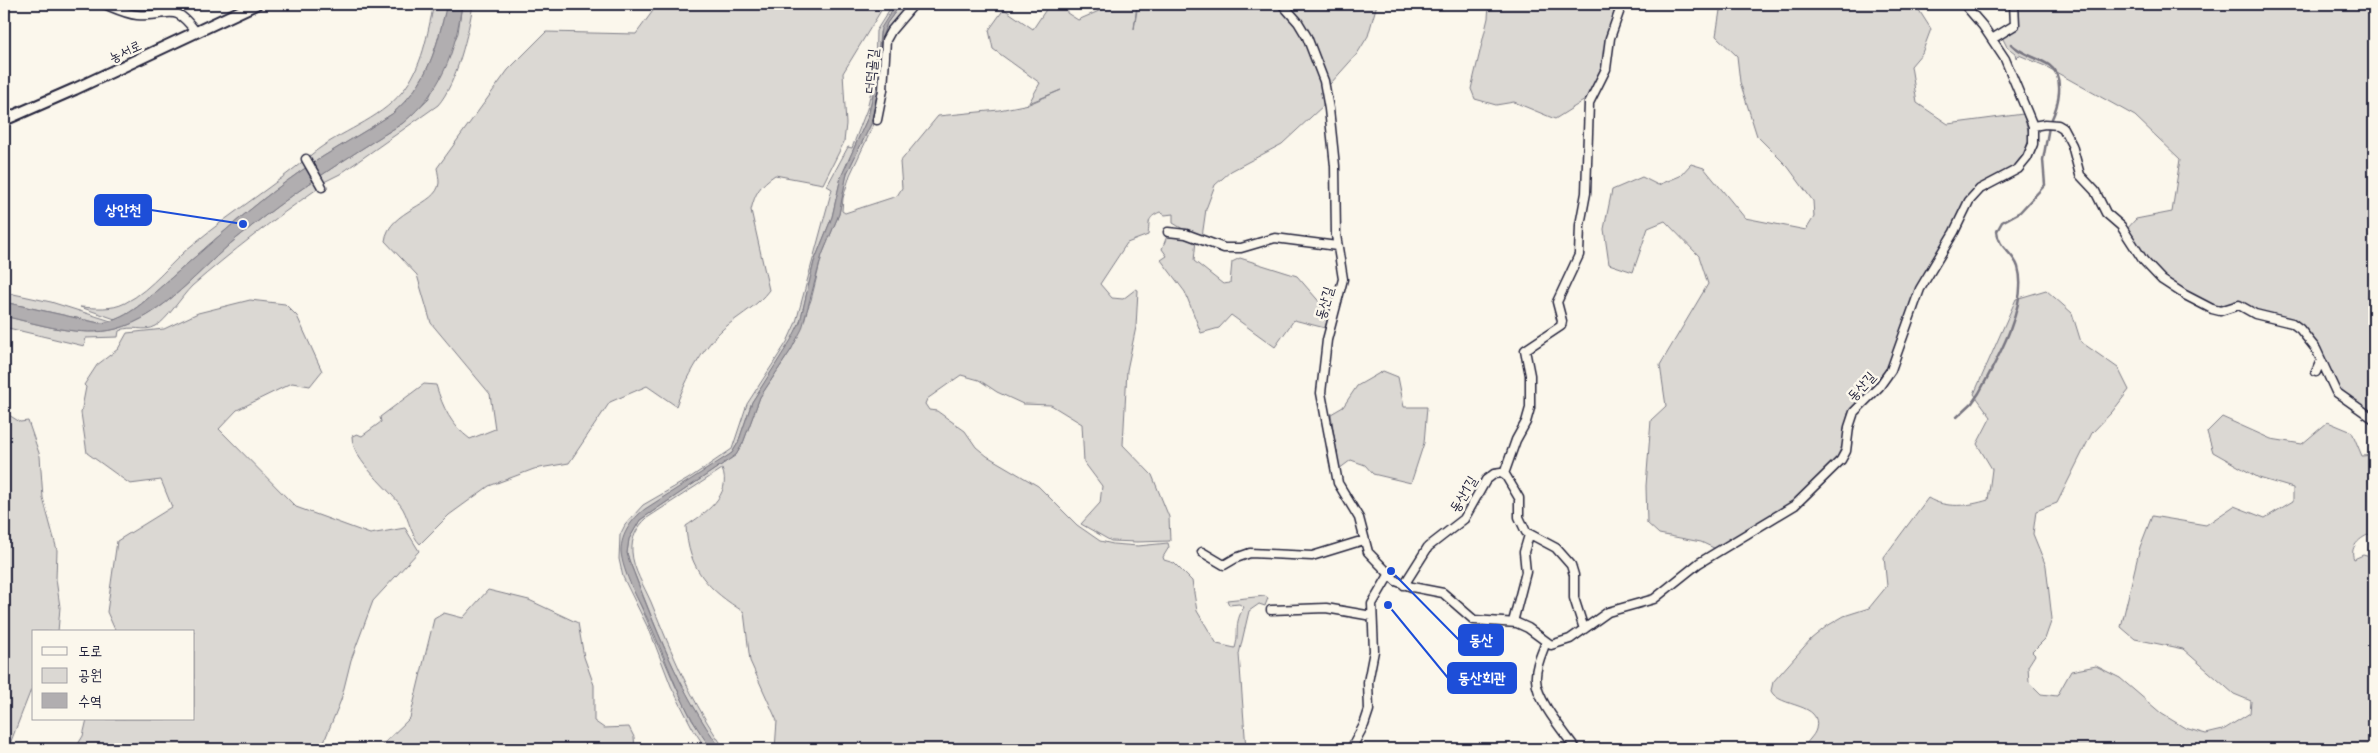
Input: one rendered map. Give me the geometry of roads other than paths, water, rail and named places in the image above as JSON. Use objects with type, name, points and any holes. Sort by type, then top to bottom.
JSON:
[{"type":"street","points":[[104,4],[138,15],[169,7],[179,8],[185,12],[196,32]]},
{"type":"street","name":"농서로","points":[[4,120],[253,4]]},
{"type":"street","name":"더덕골길","points":[[877,120],[883,90],[886,40],[904,8],[914,4]]},
{"type":"street","name":"동산길","points":[[1282,4],[1298,22],[1307,37],[1327,94],[1335,166],[1337,246],[1342,285],[1327,340],[1321,399],[1328,422],[1337,479],[1359,518],[1368,552],[1389,575],[1404,584],[1442,593],[1474,620],[1513,622],[1528,628],[1546,642],[1552,644],[1562,643],[1608,612],[1654,599],[1699,563],[1795,506],[1834,469],[1846,450],[1849,427],[1854,412],[1879,387],[1891,370],[1917,295],[1954,232],[1969,201],[1980,189],[2012,173],[2023,164],[2033,144],[2032,126],[2008,66],[1992,39],[1964,4]]},
{"type":"street","points":[[1584,629],[1574,598],[1574,575],[1571,565],[1556,548],[1529,536],[1519,517],[1519,498],[1504,474],[1530,408],[1530,375],[1524,350],[1561,326],[1562,319],[1557,302],[1562,288],[1578,259],[1580,225],[1586,193],[1588,107],[1594,90],[1606,69],[1610,38],[1622,4]]},
{"type":"street","points":[[1992,39],[2015,24],[2014,4]]},
{"type":"street","points":[[2032,126],[2058,124],[2063,128],[2072,145],[2080,175],[2095,191],[2106,213],[2121,226],[2142,260],[2162,280],[2212,309],[2220,311],[2239,305],[2262,316],[2292,323],[2300,329],[2316,349],[2336,392],[2374,419]]},
{"type":"street","points":[[306,159],[322,186]]},
{"type":"street","points":[[1168,232],[1186,234],[1224,248],[1241,248],[1275,238],[1337,246]]},
{"type":"street","points":[[2316,372],[2321,360]]},
{"type":"street","name":"동산1길","points":[[1404,584],[1428,547],[1464,519],[1486,480],[1496,473],[1504,474]]},
{"type":"street","points":[[1513,622],[1526,572],[1524,552],[1529,536]]},
{"type":"street","points":[[1202,552],[1224,565],[1250,553],[1312,556],[1364,540]]},
{"type":"street","points":[[1350,749],[1364,725],[1369,710],[1368,682],[1374,651],[1372,616],[1375,596],[1389,575]]},
{"type":"street","points":[[1271,610],[1326,608],[1372,616]]},
{"type":"street","points":[[1546,642],[1536,673],[1537,686],[1547,706],[1576,749]]},
{"type":"water","points":[[447,4],[462,4],[459,22],[451,55],[428,98],[403,123],[318,178],[257,222],[223,250],[181,290],[150,314],[116,329],[89,332],[60,329],[4,316],[4,302],[99,323],[117,319],[134,310],[230,226],[283,184],[392,114],[405,102],[423,77],[435,50]]},
{"type":"water","points":[[896,4],[901,4],[887,23],[883,34],[878,92],[871,124],[847,173],[839,214],[822,255],[802,329],[791,350],[760,397],[743,443],[736,455],[640,520],[629,539],[627,553],[629,560],[658,634],[680,682],[721,749],[712,749],[692,720],[684,704],[649,622],[636,597],[622,559],[621,545],[625,533],[632,522],[645,509],[732,453],[738,443],[752,402],[791,340],[800,322],[814,262],[832,217],[841,177],[868,117],[874,90],[881,28]]},
{"type":"waterway","points":[[2011,44],[2020,51],[2049,65],[2054,70],[2059,84],[2059,92],[2051,121]]},
{"type":"waterway","points":[[1957,417],[1972,403],[1979,393],[2002,348],[2015,314],[2019,298],[2020,282],[2018,267],[2013,257],[2000,242],[1997,231],[2002,222],[2020,212],[2045,185],[2043,160],[2049,127]]},
{"type":"place","name":"상안천","points":[[243,224]]},
{"type":"place","name":"동산","points":[[1391,571]]},
{"type":"place","name":"동산회관","points":[[1388,605]]}]
